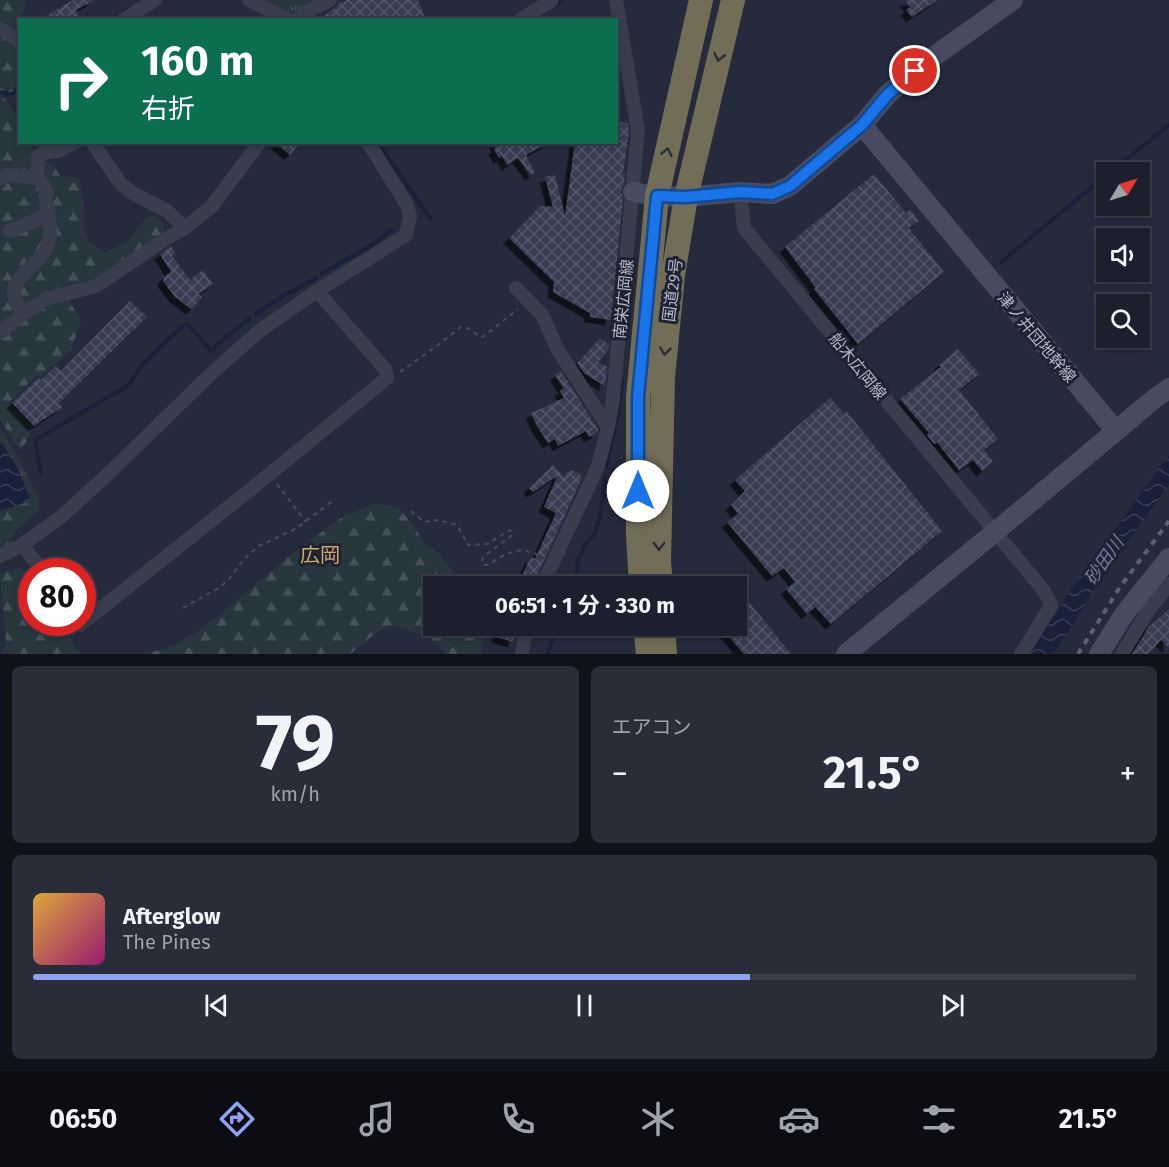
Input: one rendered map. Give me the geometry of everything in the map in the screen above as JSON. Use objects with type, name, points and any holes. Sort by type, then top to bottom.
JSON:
[{"type":"highway","name":"国道29号","points":[[640,576],[638,535],[638,397],[657,196],[701,0]]},
{"type":"highway","name":"国道29号","points":[[660,576],[663,377],[673,275],[686,197],[733,0]]},
{"type":"highway","points":[[646,636],[648,654]]},
{"type":"highway","points":[[663,636],[664,654]]},
{"type":"street","points":[[126,18],[155,0]]},
{"type":"street","points":[[249,0],[284,18]]},
{"type":"street","points":[[298,18],[330,0]]},
{"type":"street","points":[[523,18],[552,0]]},
{"type":"street","name":"南栄広岡線","points":[[546,576],[598,466],[613,399],[638,131],[616,0]]},
{"type":"street","points":[[633,192],[686,197],[740,192],[772,194],[790,186],[862,125],[888,94],[929,60],[1013,0]]},
{"type":"street","points":[[0,29],[18,42]]},
{"type":"street","name":"津ノ井団地幹線","points":[[862,125],[1116,431]]},
{"type":"street","points":[[22,314],[14,297],[14,285],[42,256],[48,244],[50,223],[45,197],[47,194],[37,174],[38,156],[58,151],[72,144]]},
{"type":"street","points":[[93,144],[120,183],[131,192],[167,212],[185,228]]},
{"type":"street","points":[[0,333],[22,314],[46,299],[96,286],[185,228],[212,206],[258,144]]},
{"type":"street","points":[[0,556],[22,545],[61,517],[258,332],[317,291],[406,235],[410,217],[407,205],[369,144]]},
{"type":"street","points":[[0,179],[16,175],[33,177],[37,174]]},
{"type":"street","name":"船木広岡線","points":[[740,192],[744,228],[1044,591],[1050,606],[1021,654]]},
{"type":"street","points":[[10,231],[48,215]]},
{"type":"street","points":[[516,288],[543,316],[556,347],[608,427]]},
{"type":"street","points":[[96,612],[387,378],[386,369],[317,291]]},
{"type":"street","points":[[846,654],[1169,388]]},
{"type":"street","points":[[22,545],[33,558]]},
{"type":"street","points":[[1100,654],[1125,613],[1169,558]]},
{"type":"street","points":[[1122,654],[1146,614],[1169,584]]},
{"type":"street","points":[[522,654],[525,636]]},
{"type":"path","points":[[0,89],[10,91],[18,88]]},
{"type":"path","points":[[387,378],[402,371],[461,327],[466,326],[480,338],[484,336],[527,300]]},
{"type":"path","points":[[269,474],[306,522]]},
{"type":"path","points":[[183,608],[219,588],[244,559],[259,546],[297,528],[335,499]]},
{"type":"path","points":[[411,511],[424,522],[438,520],[457,525],[468,545],[487,544],[510,530],[513,534],[483,558],[484,565],[512,551],[526,550],[552,562]]},
{"type":"green space","points":[[0,0],[27,0],[21,18],[18,18],[15,37],[0,27]]},
{"type":"green space","points":[[257,0],[318,0],[285,14]]},
{"type":"green space","points":[[0,31],[18,46],[18,86],[10,89],[0,88]]},
{"type":"green space","points":[[0,94],[16,116],[18,144],[30,144],[37,154],[35,172],[0,177]]},
{"type":"green space","points":[[40,158],[53,165],[62,178],[71,176],[79,179],[84,208],[84,230],[89,241],[105,253],[129,240],[145,219],[153,215],[164,224],[164,233],[107,275],[23,310],[16,286],[46,254],[39,175]]},
{"type":"green space","points":[[36,178],[47,217],[48,239],[19,275],[20,312],[0,327],[0,181]]},
{"type":"green space","points":[[68,299],[81,320],[71,351],[40,378],[37,375],[10,402],[33,427],[20,450],[0,420],[0,337],[36,309]]},
{"type":"green space","points":[[1,430],[39,499],[28,502],[31,499],[17,466],[0,439]]},
{"type":"green space","points":[[39,500],[38,509],[16,531],[11,546],[0,551],[0,512]]},
{"type":"green space","points":[[375,504],[398,507],[417,530],[424,544],[440,554],[456,576],[423,576],[423,636],[392,625],[376,633],[350,654],[145,654],[173,646],[194,634],[288,557],[345,515]]},
{"type":"green space","points":[[18,568],[18,636],[69,636],[76,650],[82,654],[1,654],[6,644],[0,574]]},
{"type":"green space","points":[[423,636],[484,636],[481,654],[445,654],[442,648]]},
{"type":"water","points":[[0,440],[16,466],[30,499],[28,502],[0,510]]},
{"type":"water","name":"砂田川","points":[[1169,455],[1169,485],[1100,580],[1054,654],[1030,654],[1072,588]]},
{"type":"building","points":[[73,0],[94,0],[76,10],[81,18],[42,18]]},
{"type":"building","points":[[347,0],[418,0],[425,18],[320,18]]},
{"type":"building","points":[[905,0],[937,0],[912,17],[906,10],[910,7]]},
{"type":"building","points":[[618,121],[628,123],[611,320],[590,317],[590,313],[553,292],[554,282],[509,238],[540,206],[553,207],[545,177],[555,175],[565,216],[575,144],[618,144]]},
{"type":"building","points":[[277,144],[299,144],[290,155]]},
{"type":"building","points":[[495,144],[545,144],[526,155],[535,172],[531,175],[518,158],[507,165],[494,149],[497,147]]},
{"type":"building","points":[[874,174],[906,213],[910,209],[919,221],[909,228],[944,272],[858,344],[814,289],[816,288],[785,247]]},
{"type":"building","points":[[171,246],[176,254],[172,256],[190,280],[203,270],[213,284],[198,294],[202,297],[191,309],[176,298],[163,281],[163,278],[171,272],[160,254]]},
{"type":"building","points":[[130,301],[147,317],[59,403],[62,407],[34,426],[12,403],[38,378],[41,380],[56,366],[61,371]]},
{"type":"building","points":[[600,338],[609,345],[609,349],[598,362],[607,367],[605,386],[584,373],[577,363]]},
{"type":"building","points":[[958,349],[979,374],[959,390],[998,439],[984,450],[993,461],[982,471],[973,460],[959,470],[937,442],[934,444],[927,435],[929,433],[900,399],[941,367],[939,365]]},
{"type":"building","points":[[561,371],[598,429],[597,433],[589,437],[586,431],[558,446],[555,439],[548,443],[531,413],[564,398],[560,391],[564,388],[555,375]]},
{"type":"building","points":[[830,398],[844,414],[847,412],[942,531],[831,624],[815,607],[807,614],[786,589],[795,582],[784,568],[772,576],[727,522],[738,514],[731,505],[745,491],[735,480]]},
{"type":"building","points":[[553,465],[564,477],[571,470],[581,474],[582,478],[537,576],[522,576],[531,557],[535,559],[556,513],[544,507],[558,475],[533,492],[529,488]]},
{"type":"building","points":[[747,600],[791,654],[744,654],[729,636],[747,636]]},
{"type":"building","points":[[1169,609],[1169,648],[1161,640],[1148,654],[1132,654],[1149,627]]},
{"type":"building","points":[[497,636],[515,636],[513,642]]},
{"type":"waterway","points":[[554,5],[562,0]]},
{"type":"waterway","points":[[117,18],[128,9]]},
{"type":"waterway","points":[[0,92],[9,94],[18,91]]},
{"type":"waterway","points":[[1123,162],[1169,125]]},
{"type":"waterway","points":[[378,144],[431,219]]},
{"type":"waterway","points":[[1001,262],[1096,184]]},
{"type":"waterway","points":[[322,273],[372,245],[392,230]]},
{"type":"waterway","points":[[256,314],[316,278]]},
{"type":"waterway","points":[[41,474],[35,440],[129,385],[143,364],[187,323],[213,351],[215,346],[250,318]]},
{"type":"waterway","points":[[606,467],[618,414],[622,379]]},
{"type":"waterway","points":[[576,576],[578,561],[585,545],[594,534],[600,518],[605,478]]},
{"type":"waterway","points":[[548,654],[553,636]]},
{"type":"railway","points":[[1078,654],[1120,587],[1169,521]]},
{"type":"district","name":"広岡","points":[[320,555]]},
{"type":"route","points":[[638,491],[638,397],[657,196],[686,197],[740,192],[772,194],[790,186],[862,125],[888,94],[915,71]]}]
